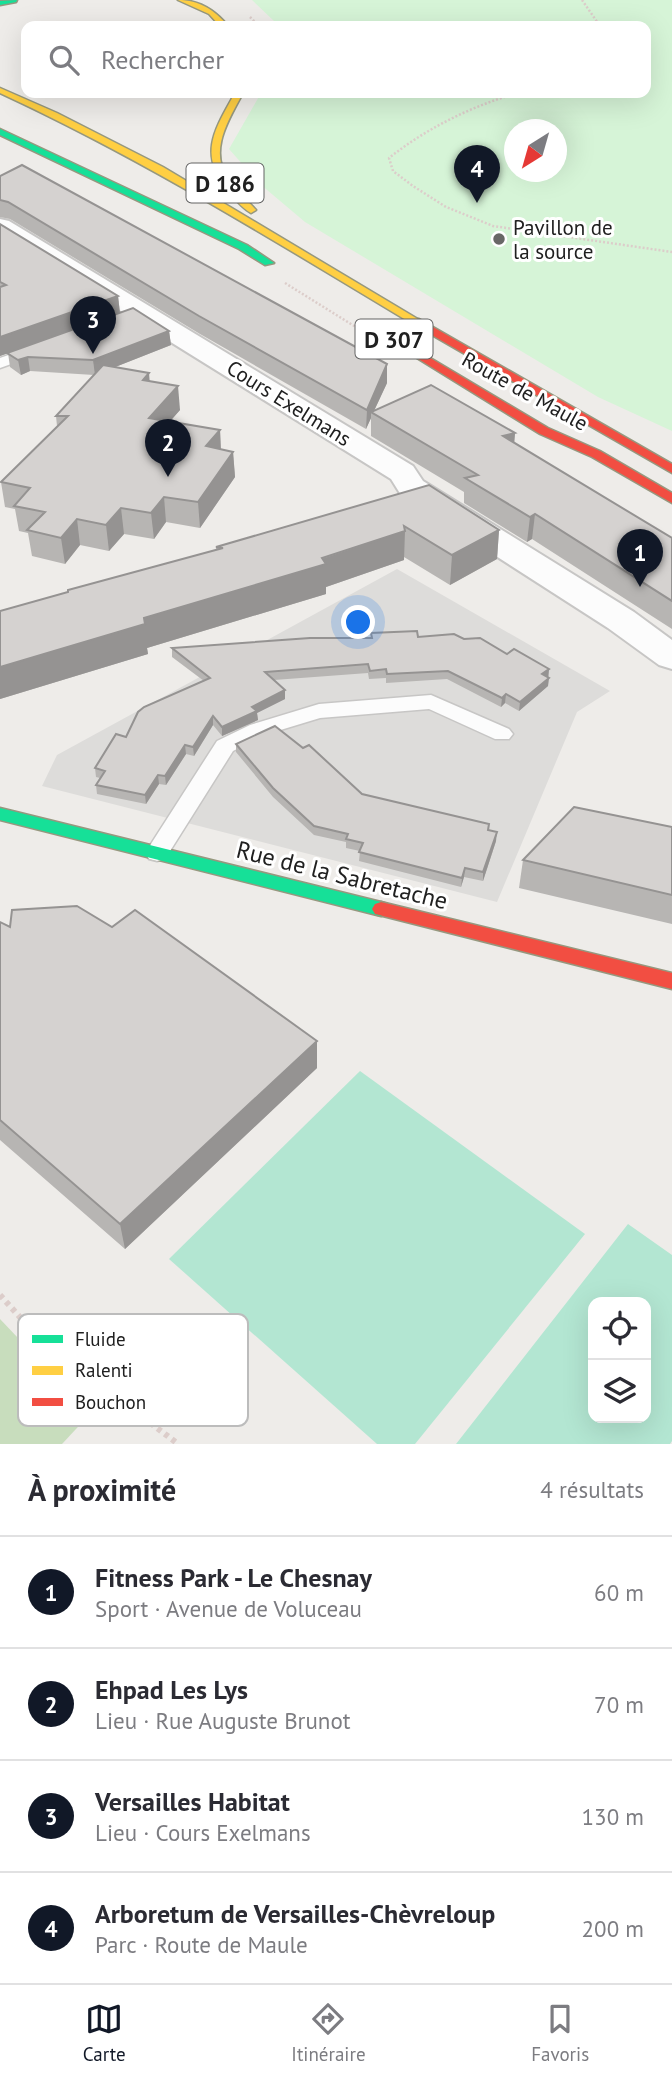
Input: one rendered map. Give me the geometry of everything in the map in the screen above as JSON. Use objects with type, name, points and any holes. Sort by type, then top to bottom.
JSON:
[{"type":"main road","points":[[0,3],[13,0]]},
{"type":"main road","points":[[182,0],[211,12],[222,21]]},
{"type":"main road","points":[[215,0],[236,14]]},
{"type":"main road","name":"Route de Maule","points":[[4,82],[21,92]]},
{"type":"main road","name":"Route de Maule","points":[[31,98],[170,175],[482,361],[672,469]]},
{"type":"main road","name":"D 186","points":[[237,98],[211,150],[215,169],[231,191],[250,209],[259,228]]},
{"type":"main road","points":[[0,103],[51,126],[149,181],[235,233],[243,247]]},
{"type":"main road","points":[[0,132],[243,247],[279,274]]},
{"type":"main road","name":"Route de Maule","points":[[377,335],[544,431],[596,454],[672,499]]},
{"type":"main road","points":[[544,431],[576,458],[645,502]]},
{"type":"main road","name":"Rue de la Sabretache","points":[[0,814],[672,982]]},
{"type":"street","name":"Cours Exelmans","points":[[0,226],[135,315],[402,473],[412,488],[621,620],[672,656]]},
{"type":"street","points":[[389,505],[431,499]]},
{"type":"lane","points":[[0,363],[51,345]]},
{"type":"lane","points":[[158,853],[225,746],[257,730],[319,712],[431,702],[502,734]]},
{"type":"path","points":[[582,0],[597,21]]},
{"type":"path","points":[[498,98],[400,148],[389,158],[393,171],[446,207],[493,226],[672,252]]},
{"type":"path","points":[[279,274],[377,335]]},
{"type":"path","points":[[0,1295],[18,1315]]},
{"type":"path","points":[[155,1426],[178,1444]]},
{"type":"shaded area","points":[[397,569],[610,691],[577,712],[497,902],[42,786],[57,755]]},
{"type":"green space","points":[[252,0],[672,0],[672,431],[598,397],[305,222],[260,184],[229,149],[258,98],[651,98],[651,21],[274,21]]},
{"type":"green space","points":[[360,1071],[585,1234],[415,1444],[377,1444],[248,1329],[248,1314],[231,1314],[169,1259]]},
{"type":"green space","points":[[628,1224],[672,1255],[670,1444],[456,1444]]},
{"type":"green space","points":[[0,1319],[18,1338],[18,1426],[79,1426],[62,1444],[0,1444]]},
{"type":"building","points":[[22,165],[387,364],[367,410],[199,316],[8,202],[0,200],[0,176]]},
{"type":"building","points":[[0,224],[118,296],[0,337],[0,287],[6,285],[0,282]]},
{"type":"building","points":[[133,308],[169,331],[93,360],[28,357],[18,360],[7,353]]},
{"type":"building","points":[[103,365],[149,373],[143,380],[178,386],[149,418],[220,430],[206,446],[233,452],[198,502],[164,497],[151,513],[121,508],[106,525],[77,519],[61,538],[27,530],[45,512],[14,506],[30,488],[1,482],[68,416],[56,416]]},
{"type":"building","points":[[431,385],[515,433],[503,436],[672,538],[672,601],[535,514],[530,517],[465,478],[478,475],[371,412]]},
{"type":"building","points":[[429,485],[499,530],[452,555],[404,526],[405,531],[322,558],[326,564],[144,618],[145,624],[0,667],[0,611],[223,548],[216,547]]},
{"type":"building","points":[[417,631],[418,637],[454,634],[464,639],[480,638],[507,654],[514,649],[549,669],[542,674],[549,678],[520,702],[506,694],[502,698],[448,671],[387,674],[386,669],[370,671],[368,664],[265,672],[285,690],[252,707],[257,711],[222,727],[213,716],[193,747],[185,745],[165,776],[158,775],[145,795],[96,785],[105,771],[95,768],[116,734],[126,737],[138,712],[210,678],[172,648],[310,638],[372,638],[371,633]]},
{"type":"building","points":[[275,726],[303,748],[309,745],[362,794],[489,824],[488,830],[497,832],[483,872],[465,868],[462,878],[359,852],[363,843],[346,839],[348,834],[314,826],[273,788],[236,744]]},
{"type":"building","points":[[574,807],[672,827],[672,895],[523,860]]},
{"type":"building","points":[[77,906],[112,927],[135,910],[317,1041],[120,1224],[0,1120],[0,922],[10,927],[12,910]]},
{"type":"traffic: fast","points":[[0,3],[13,0]]},
{"type":"traffic: fast","points":[[0,132],[243,247],[269,263]]},
{"type":"traffic: fast","points":[[0,814],[381,909]]},
{"type":"traffic: slow","points":[[182,0],[212,12],[220,21]]},
{"type":"traffic: slow","points":[[0,90],[160,169],[415,321]]},
{"type":"traffic: slow","points":[[236,98],[221,128],[215,155],[217,167],[224,180],[251,210]]},
{"type":"traffic: jam","points":[[415,321],[672,469]]},
{"type":"traffic: jam","points":[[395,340],[544,431],[596,454],[672,499]]},
{"type":"traffic: jam","points":[[381,909],[672,981]]},
{"type":"place","name":"Arboretum de Versailles-Chèvreloup","points":[[477,203]]},
{"type":"place","name":"Pavillon de la source","points":[[499,239]]},
{"type":"place","name":"Versailles Habitat","points":[[93,354]]},
{"type":"place","name":"Ehpad Les Lys","points":[[168,477]]},
{"type":"place","name":"Fitness Park - Le Chesnay","points":[[640,587]]}]
